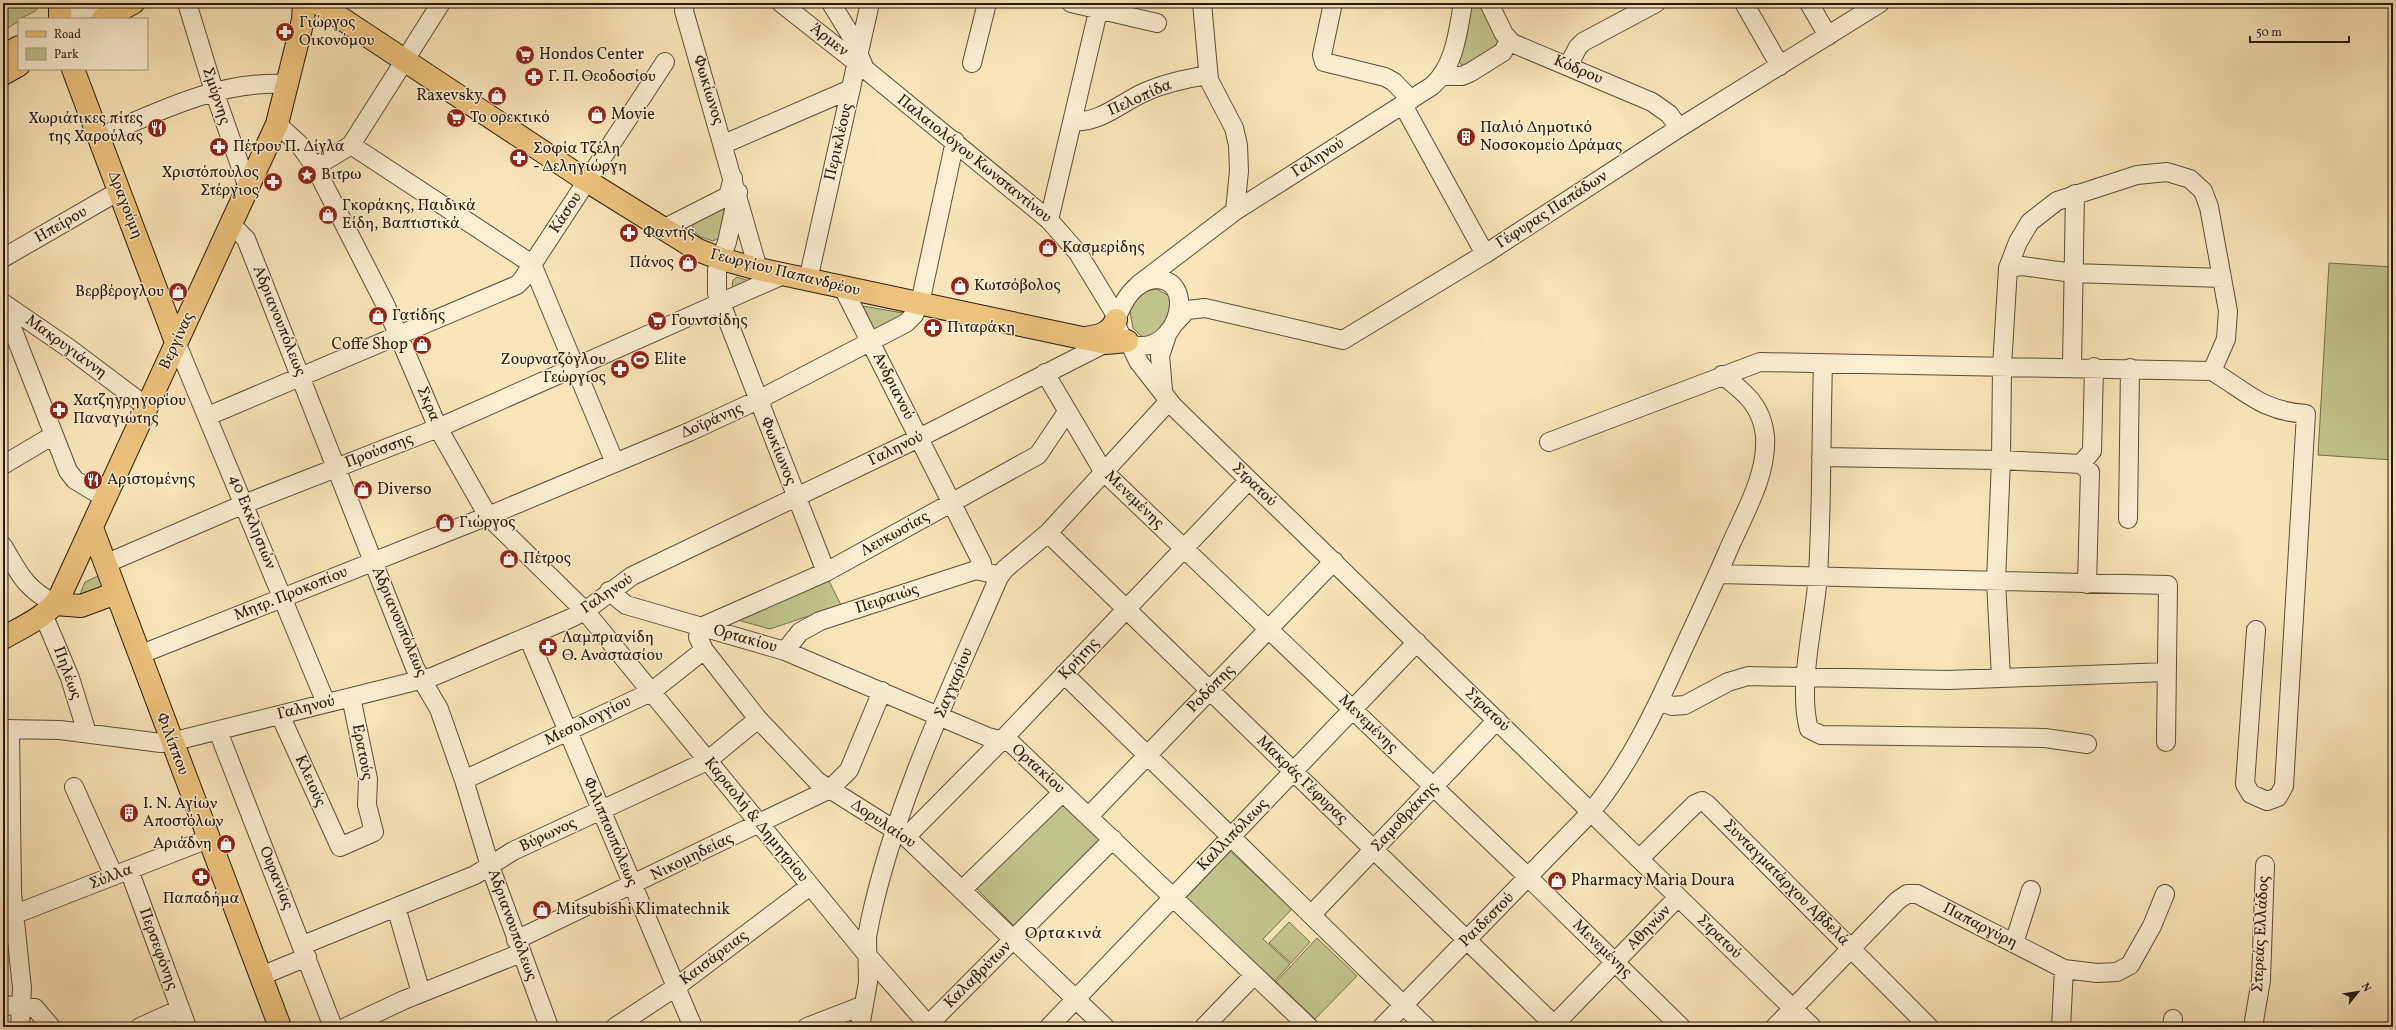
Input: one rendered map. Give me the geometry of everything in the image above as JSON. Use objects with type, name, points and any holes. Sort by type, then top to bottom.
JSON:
[{"type":"main road","points":[[60,3],[60,18]]},
{"type":"main road","points":[[105,18],[133,3]]},
{"type":"main road","name":"Βεργίνας","points":[[49,609],[92,528],[277,124],[303,20],[304,3]]},
{"type":"main road","name":"Γεωργίου Παπανδρέου","points":[[318,3],[405,59],[587,181],[698,250],[721,259],[783,275],[1082,338],[1121,343]]},
{"type":"main road","points":[[3,56],[18,48]]},
{"type":"main road","points":[[3,74],[18,66]]},
{"type":"main road","name":"Δραγούμη","points":[[73,70],[176,342]]},
{"type":"main road","name":"Γεωργίου Παπανδρέου","points":[[1082,338],[1105,333],[1113,327],[1117,319]]},
{"type":"main road","name":"Φιλίππου","points":[[92,528],[171,742],[280,1027]]},
{"type":"main road","points":[[3,638],[49,609],[80,606],[116,592]]},
{"type":"street","points":[[72,18],[99,3]]},
{"type":"street","name":"Σμύρνης","points":[[187,3],[214,91],[248,188]]},
{"type":"street","points":[[315,167],[351,145],[441,3]]},
{"type":"street","name":"Φωκίωνος","points":[[685,3],[684,11],[724,144],[758,269]]},
{"type":"street","name":"Άρμεν","points":[[781,3],[858,61]]},
{"type":"street","name":"Παλαιολόγου Κωνσταντίνου","points":[[831,3],[850,34],[858,61],[872,76],[955,141],[1049,220],[1078,253],[1117,319]]},
{"type":"street","name":"Περικλέους","points":[[808,280],[870,3]]},
{"type":"street","points":[[972,64],[987,3]]},
{"type":"street","points":[[1071,3],[1099,6],[1157,23]]},
{"type":"street","points":[[1202,3],[1208,75],[1214,94],[1229,118],[1236,133],[1239,171],[1235,211]]},
{"type":"street","points":[[1333,3],[1322,55],[1324,62],[1386,76],[1407,102],[1485,254]]},
{"type":"street","name":"Γαληνού","points":[[1138,285],[1174,255],[1235,211],[1432,86],[1443,76],[1452,54],[1463,3]]},
{"type":"street","points":[[1443,76],[1462,76],[1504,51],[1509,40],[1489,3]]},
{"type":"street","points":[[1568,66],[1578,47],[1583,42],[1656,3]]},
{"type":"street","points":[[1744,3],[1780,66]]},
{"type":"street","points":[[1809,3],[1828,36]]},
{"type":"street","name":"Γέφυρας Παπάδων","points":[[1172,328],[1187,310],[1205,308],[1343,340],[1485,254],[1678,128],[1880,3]]},
{"type":"street","points":[[1049,220],[1099,6]]},
{"type":"street","name":"Κόδρου","points":[[1509,40],[1662,108],[1678,128]]},
{"type":"street","name":"Κάσου","points":[[208,416],[516,285],[522,280],[665,62]]},
{"type":"street","name":"Πελοπίδα","points":[[1073,121],[1090,121],[1147,91],[1179,80],[1208,75]]},
{"type":"street","points":[[99,137],[190,99],[214,91],[246,84],[288,84]]},
{"type":"street","points":[[724,144],[851,89]]},
{"type":"street","name":"Σκρα","points":[[277,124],[299,144],[315,167],[398,334],[438,428],[488,516],[584,611]]},
{"type":"street","name":"Δοϊράνης","points":[[488,516],[615,463],[758,400],[910,320],[920,303],[955,141]]},
{"type":"street","points":[[351,145],[532,264],[615,463]]},
{"type":"street","points":[[2001,678],[1996,581],[2001,460],[2002,367],[2008,268],[2018,242],[2030,222],[2057,201],[2137,175],[2167,172],[2190,179],[2203,191],[2209,207],[2228,311],[2226,339],[2212,371]]},
{"type":"street","points":[[663,229],[728,196],[735,185]]},
{"type":"street","name":"Φωκίωνος","points":[[735,185],[729,235],[716,277],[720,303],[826,572]]},
{"type":"street","name":"Ηπείρου","points":[[3,258],[119,191]]},
{"type":"street","points":[[2072,367],[2075,194]]},
{"type":"street","name":"Αδριανουπόλεως","points":[[231,224],[246,239],[421,680],[439,709],[464,780],[490,866],[549,1027]]},
{"type":"street","points":[[1166,397],[1159,369],[1160,356],[1172,328],[1179,306],[1174,287],[1172,266],[1174,255]]},
{"type":"street","points":[[2008,268],[2022,266],[2073,273],[2222,278]]},
{"type":"street","name":"Προύσσης","points":[[105,564],[244,504],[438,428],[783,275]]},
{"type":"street","points":[[1172,328],[1158,342],[1150,346],[1121,343],[1117,319],[1123,303],[1138,285],[1156,278],[1165,280],[1174,287]]},
{"type":"street","name":"Γέφυρας Παπάδων","points":[[1174,287],[1205,308]]},
{"type":"street","name":"Ανδριανού","points":[[843,288],[982,563],[991,574]]},
{"type":"street","points":[[3,304],[52,436],[72,477],[105,498]]},
{"type":"street","name":"Μακρυγιάννη","points":[[3,304],[70,349],[147,407]]},
{"type":"street","name":"40 Εκκλησιών","points":[[176,342],[326,703]]},
{"type":"street","name":"Γαληνού","points":[[6,729],[87,733],[161,743],[171,742],[441,674],[528,637],[584,611],[609,591],[632,576],[919,438],[1045,373],[1121,343]]},
{"type":"street","name":"Στρατού","points":[[1121,343],[1138,361],[1166,397],[1249,480],[1812,1027]]},
{"type":"street","points":[[1549,442],[1722,375],[1760,362],[2130,368],[2212,371],[2262,405],[2288,413],[2306,414],[2284,786],[2278,797],[2267,801],[2251,794],[2245,784],[2256,630]]},
{"type":"street","points":[[1823,363],[1818,576],[1807,677],[1806,717],[1810,729],[1821,735],[2045,738],[2087,744]]},
{"type":"street","points":[[2081,464],[2092,451],[2094,368]]},
{"type":"street","points":[[2128,519],[2130,368]]},
{"type":"street","name":"Μενεμένης","points":[[1045,373],[1104,471],[1529,878],[1681,1027]]},
{"type":"street","name":"Ραιδεστού","points":[[1382,1027],[1592,812],[1614,784],[1647,728],[1718,574],[1756,485],[1765,458],[1761,417],[1756,406],[1741,389],[1722,375]]},
{"type":"street","name":"Σαγγαρίου","points":[[860,1027],[868,982],[867,937],[871,916],[901,833],[910,789],[939,716],[991,574],[1005,569],[1048,533],[1104,471],[1166,397]]},
{"type":"street","name":"Λευκωσίας","points":[[701,627],[826,572],[1038,456],[1068,412]]},
{"type":"street","points":[[3,465],[52,436]]},
{"type":"street","points":[[1821,457],[2001,460],[2081,464],[2090,472],[2087,584]]},
{"type":"street","name":"Κρήτης","points":[[901,833],[1002,740],[1249,480]]},
{"type":"street","name":"Μητρ. Προκοπίου","points":[[139,655],[488,516]]},
{"type":"street","name":"Μακράς Γέφυρας","points":[[1048,533],[1374,850],[1553,1027]]},
{"type":"street","points":[[3,546],[31,589],[49,609]]},
{"type":"street","name":"Ροδόπης","points":[[1089,816],[1334,561]]},
{"type":"street","name":"Πειραιώς","points":[[785,651],[800,632],[820,621],[976,570],[991,574]]},
{"type":"street","points":[[1718,574],[2168,586],[2166,742]]},
{"type":"street","name":"Ορτακίου","points":[[609,591],[626,605],[701,627],[758,641],[988,737],[1015,745],[1309,1027]]},
{"type":"street","name":"Πηλέως","points":[[49,609],[87,733]]},
{"type":"street","name":"Καραολή & Δημητρίου","points":[[584,611],[868,956],[929,1026]]},
{"type":"street","name":"Δορυλαίου","points":[[701,627],[698,637],[704,650],[758,719],[817,781],[901,833],[1105,1027]]},
{"type":"street","name":"Φιλιππουπόλεως","points":[[528,637],[693,1027]]},
{"type":"street","name":"Καλλιπόλεως","points":[[1049,1027],[1417,642]]},
{"type":"street","name":"Μεσολογγίου","points":[[464,780],[651,692],[704,650]]},
{"type":"street","points":[[1659,701],[1672,706],[1685,705],[1728,682],[1748,676],[1948,680],[2167,672]]},
{"type":"street","points":[[1064,674],[1312,914],[1426,1027]]},
{"type":"street","name":"Νικομηδείας","points":[[346,1027],[422,993],[519,946],[633,885],[830,789],[850,767],[882,692]]},
{"type":"street","name":"Ερατούς","points":[[340,847],[374,832],[367,805],[368,778],[352,697]]},
{"type":"street","name":"Κλειούς","points":[[280,715],[340,847]]},
{"type":"street","name":"Βύρωνος","points":[[261,976],[305,951],[396,907],[475,875],[513,851],[707,761],[758,719]]},
{"type":"street","name":"Σαμοθράκης","points":[[1312,914],[1497,720]]},
{"type":"street","points":[[6,729],[13,915],[20,956],[22,1008],[20,1027]]},
{"type":"street","name":"Ουρανίας","points":[[218,731],[305,951],[333,1027]]},
{"type":"street","name":"Περσεφόνης","points":[[74,786],[122,873],[187,1027]]},
{"type":"street","points":[[962,890],[1063,792]]},
{"type":"street","name":"Συνταγματάρχου Αβδελά","points":[[1639,859],[1695,804],[1702,801],[1707,804],[1929,1027]]},
{"type":"street","name":"Σύλλα","points":[[13,915],[208,839]]},
{"type":"street","name":"Καλαβρύτων","points":[[929,1026],[1113,839]]},
{"type":"street","name":"Στερεάς Ελλάδος","points":[[2252,1027],[2262,980],[2265,865]]},
{"type":"street","name":"Καισάρειας","points":[[615,1027],[676,987],[810,886]]},
{"type":"street","points":[[2014,943],[2031,890]]},
{"type":"street","name":"Παπαργύρη","points":[[1775,1027],[1897,901],[1912,894],[1917,894],[2064,969],[2086,973],[2113,973],[2126,968],[2133,961],[2146,937],[2165,894]]},
{"type":"street","name":"Αθηνών","points":[[1553,1027],[1678,897]]},
{"type":"street","points":[[396,907],[422,993]]},
{"type":"street","points":[[2061,1027],[2064,969]]},
{"type":"street","points":[[1204,1027],[1254,975]]},
{"type":"street","points":[[3,1005],[37,1010],[51,1027]]},
{"type":"street","points":[[808,1027],[864,1005]]},
{"type":"street","points":[[140,1027],[180,1009]]},
{"type":"green space","points":[[3,3],[43,3],[34,12],[18,18],[18,22],[3,31]]},
{"type":"green space","points":[[1472,3],[1482,3],[1501,44],[1464,68],[1459,61]]},
{"type":"green space","points":[[721,208],[725,212],[720,238],[713,241],[698,235],[694,230],[693,221]]},
{"type":"green space","points":[[2329,263],[2393,267],[2393,460],[2318,455]]},
{"type":"green space","points":[[737,277],[753,282],[732,288],[733,280]]},
{"type":"green space","points":[[1157,289],[1171,297],[1172,308],[1160,332],[1143,338],[1133,328],[1130,312],[1134,303],[1143,293]]},
{"type":"green space","points":[[863,306],[903,313],[903,316],[874,330]]},
{"type":"green space","points":[[100,575],[106,590],[82,600],[80,594],[85,582]]},
{"type":"green space","points":[[827,577],[841,605],[770,629],[734,619]]},
{"type":"green space","points":[[1061,802],[1102,842],[1017,929],[976,888]]},
{"type":"green space","points":[[1230,851],[1292,909],[1263,939],[1290,964],[1275,981],[1186,898]]},
{"type":"green space","points":[[1289,922],[1310,942],[1291,963],[1269,943]]},
{"type":"green space","points":[[1317,938],[1357,976],[1315,1019],[1276,982]]},
{"type":"place","name":"Γιώργος Οικονόμου","points":[[285,32]]},
{"type":"place","name":"Hondos Center","points":[[525,55]]},
{"type":"place","name":"Γ. Π. Θεοδοσίου","points":[[534,77]]},
{"type":"place","name":"Raxevsky","points":[[497,96]]},
{"type":"place","name":"Movie","points":[[597,115]]},
{"type":"place","name":"Το ορεκτικό","points":[[456,118]]},
{"type":"place","name":"Χωριάτικες πίτες της Χαρούλας","points":[[157,128]]},
{"type":"place","name":"Παλιό Δημοτικό Νοσοκομείο Δράμας","points":[[1466,137]]},
{"type":"place","name":"Πέτρου Π. Δίγλα","points":[[219,147]]},
{"type":"place","name":"Σοφία Τζέλη - Δεληγιώργη","points":[[519,158]]},
{"type":"place","name":"Βιτρω","points":[[307,175]]},
{"type":"place","name":"Χριστόπουλος Στέργιος","points":[[273,182]]},
{"type":"place","name":"Γκοράκης, Παιδικά Είδη, Βαπτιστικά","points":[[328,215]]},
{"type":"place","name":"Φαντής","points":[[629,233]]},
{"type":"place","name":"Κασμερίδης","points":[[1048,248]]},
{"type":"place","name":"Πάνος","points":[[688,263]]},
{"type":"place","name":"Κωτσόβολος","points":[[960,286]]},
{"type":"place","name":"Βερβέρογλου","points":[[178,292]]},
{"type":"place","name":"Γατίδης","points":[[378,316]]},
{"type":"place","name":"Γουντσίδης","points":[[657,321]]},
{"type":"place","name":"Πιταράκη","points":[[933,328]]},
{"type":"place","name":"Coffe Shop","points":[[422,345]]},
{"type":"place","name":"Elite","points":[[640,360]]},
{"type":"place","name":"Ζουρνατζόγλου Γεώργιος","points":[[620,369]]},
{"type":"place","name":"Χατζηγρηγορίου Παναγιώτης","points":[[59,410]]},
{"type":"place","name":"Αριστομένης","points":[[93,480]]},
{"type":"place","name":"Diverso","points":[[363,490]]},
{"type":"place","name":"Γιώργος","points":[[445,523]]},
{"type":"place","name":"Πέτρος","points":[[509,559]]},
{"type":"place","name":"Λαμπριανίδη Θ. Αναστασίου","points":[[548,647]]},
{"type":"place","name":"Ι. Ν. Αγίων Αποστόλων","points":[[129,813]]},
{"type":"place","name":"Αριάδνη","points":[[226,844]]},
{"type":"place","name":"Παπαδήμα","points":[[201,877]]},
{"type":"place","name":"Pharmacy Maria Doura","points":[[1557,881]]},
{"type":"place","name":"Mitsubishi Klimatechnik","points":[[542,910]]},
{"type":"district","name":"Ορτακινά","points":[[1064,933]]}]
